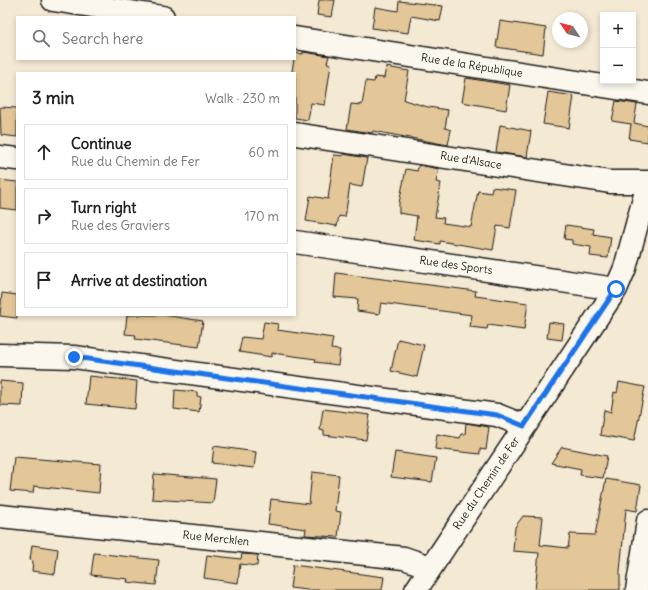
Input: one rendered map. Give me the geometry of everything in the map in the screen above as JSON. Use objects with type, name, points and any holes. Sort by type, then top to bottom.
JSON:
[{"type":"street","points":[[54,0],[157,16]]},
{"type":"street","name":"Rue de la République","points":[[296,38],[648,93]]},
{"type":"street","name":"Rue d'Alsace","points":[[296,134],[610,182],[648,183]]},
{"type":"street","points":[[0,157],[16,159]]},
{"type":"street","name":"Rue du Chemin de Fer","points":[[416,590],[616,289],[625,268],[648,183]]},
{"type":"street","name":"Rue des Sports","points":[[296,242],[616,289]]},
{"type":"street","points":[[0,355],[82,358],[497,415],[524,426]]},
{"type":"street","name":"Rue Mercklen","points":[[0,516],[404,558],[430,567]]},
{"type":"street","points":[[642,579],[648,521]]},
{"type":"building","points":[[319,0],[335,0],[332,17],[317,15]]},
{"type":"building","points":[[399,1],[443,6],[440,21],[411,16],[408,33],[372,28],[375,7],[398,11]]},
{"type":"building","points":[[500,21],[546,28],[543,54],[496,47]]},
{"type":"building","points":[[303,52],[329,56],[327,63],[331,64],[325,105],[311,103],[308,120],[296,118],[296,72],[292,71],[294,60],[296,60],[296,53],[303,54]]},
{"type":"building","points":[[386,67],[409,71],[404,100],[428,107],[448,110],[445,128],[451,130],[448,145],[373,131],[372,133],[347,129],[351,104],[362,105],[366,81],[374,82],[375,77],[384,78]]},
{"type":"building","points":[[466,78],[510,85],[506,110],[462,102]]},
{"type":"building","points":[[548,92],[574,96],[569,128],[543,124]]},
{"type":"building","points":[[616,101],[637,104],[634,123],[648,126],[648,142],[629,139],[631,124],[612,121]]},
{"type":"building","points":[[0,107],[16,108],[16,137],[1,135]]},
{"type":"building","points":[[500,125],[531,131],[527,157],[496,152]]},
{"type":"building","points":[[343,154],[367,158],[362,187],[350,185],[345,217],[339,216],[337,226],[306,221],[310,196],[328,199],[334,155],[343,156]]},
{"type":"building","points":[[419,165],[439,169],[436,182],[441,183],[435,217],[444,218],[443,223],[471,227],[478,191],[491,193],[492,187],[516,190],[510,228],[497,226],[493,250],[440,241],[440,244],[414,240],[417,216],[399,213],[399,203],[406,169],[417,171]]},
{"type":"building","points":[[0,180],[16,182],[16,210],[0,208]]},
{"type":"building","points":[[566,225],[594,229],[593,234],[611,237],[608,258],[590,256],[591,247],[572,244],[572,240],[564,239]]},
{"type":"building","points":[[336,273],[476,291],[475,296],[528,303],[524,330],[488,325],[487,329],[470,327],[472,315],[381,303],[379,314],[357,311],[358,299],[334,297]]},
{"type":"building","points":[[2,293],[16,295],[17,318],[0,316]]},
{"type":"building","points":[[127,316],[170,316],[203,321],[199,347],[135,339],[136,335],[125,334]]},
{"type":"building","points":[[264,322],[278,324],[277,330],[333,338],[331,349],[340,350],[338,365],[315,362],[316,359],[272,353],[272,357],[239,352],[242,337],[261,339]]},
{"type":"building","points":[[549,322],[564,324],[562,340],[547,338]]},
{"type":"building","points":[[398,339],[424,345],[417,377],[391,371]]},
{"type":"building","points":[[89,376],[137,381],[135,409],[86,404]]},
{"type":"building","points":[[0,381],[23,383],[22,406],[0,405]]},
{"type":"building","points":[[619,382],[645,387],[634,441],[600,435],[604,410],[611,412],[614,392],[617,393]]},
{"type":"building","points":[[175,390],[197,392],[197,396],[201,397],[199,412],[174,409]]},
{"type":"building","points":[[323,409],[370,415],[366,440],[324,435],[324,431],[320,430]]},
{"type":"building","points":[[466,423],[489,427],[486,450],[480,449],[480,454],[435,449],[437,434],[460,438],[461,434],[465,434]]},
{"type":"building","points":[[214,446],[256,452],[254,468],[212,463]]},
{"type":"building","points":[[562,447],[607,456],[603,478],[580,475],[581,469],[551,463]]},
{"type":"building","points":[[395,452],[436,458],[432,482],[391,477]]},
{"type":"building","points":[[14,457],[101,464],[99,493],[34,486],[33,493],[10,491]]},
{"type":"building","points":[[312,472],[339,475],[335,511],[341,512],[338,537],[305,535],[306,529],[268,524],[271,499],[309,504]]},
{"type":"building","points":[[154,474],[216,479],[213,503],[152,499]]},
{"type":"building","points":[[606,479],[641,485],[637,511],[626,509],[620,571],[620,590],[535,590],[539,553],[513,551],[515,527],[523,516],[543,517],[540,545],[568,548],[570,534],[595,535]]},
{"type":"building","points":[[32,545],[58,549],[55,574],[32,571],[33,561],[30,560]]},
{"type":"building","points":[[94,553],[159,560],[156,585],[127,582],[128,579],[91,575]]},
{"type":"building","points":[[242,554],[258,555],[257,566],[240,564],[238,583],[204,578],[207,555],[241,559]]},
{"type":"building","points":[[293,565],[384,577],[382,590],[307,590],[290,588]]},
{"type":"route","points":[[74,357],[497,415],[524,426],[616,289]]}]
